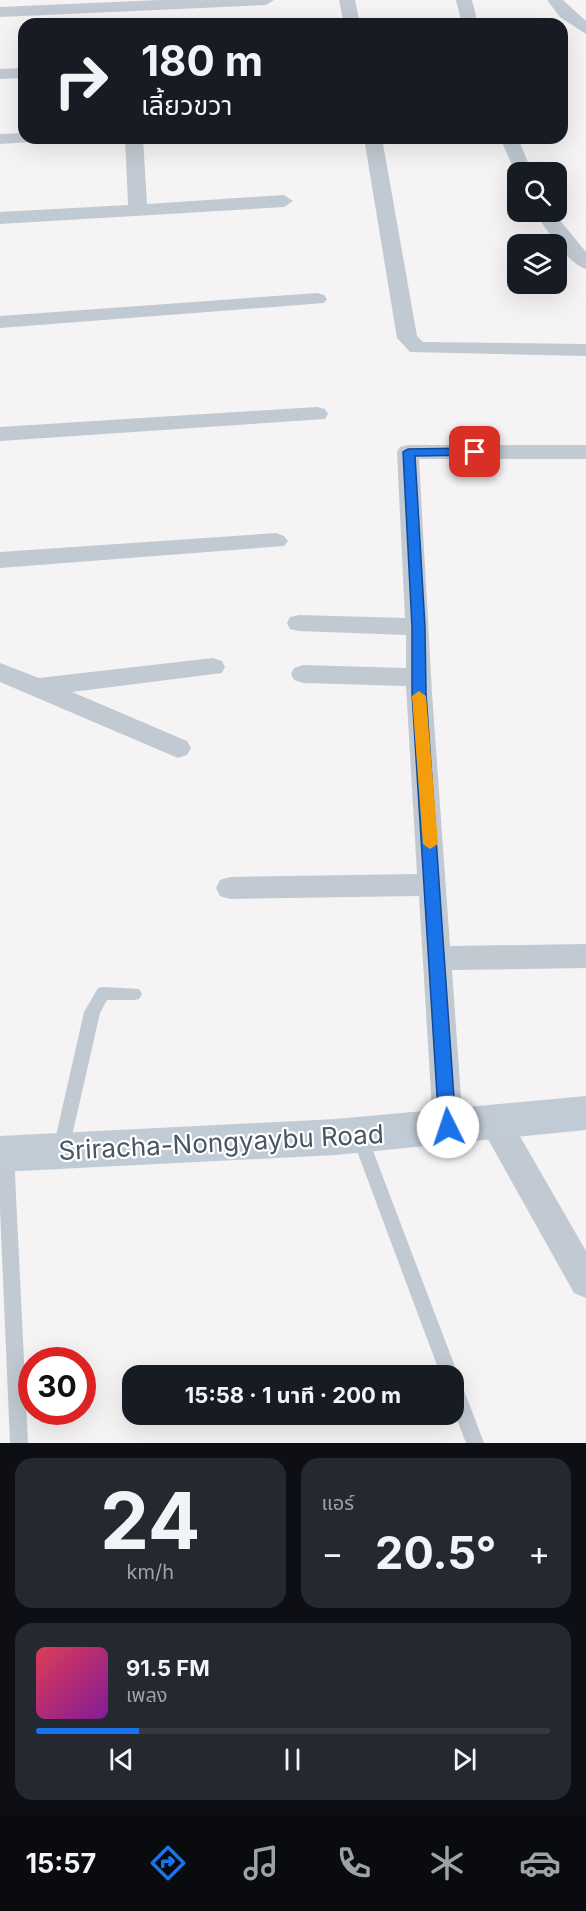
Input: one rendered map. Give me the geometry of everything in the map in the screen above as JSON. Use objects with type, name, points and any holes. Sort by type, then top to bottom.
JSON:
[{"type":"main road","name":"Sriracha-Nongyaybu Road","points":[[3,1154],[359,1135],[586,1113]]},
{"type":"street","points":[[0,12],[152,3],[266,0]]},
{"type":"street","points":[[347,0],[351,18]]},
{"type":"street","points":[[464,0],[468,18]]},
{"type":"street","points":[[555,0],[566,14],[586,29]]},
{"type":"street","points":[[0,74],[18,73]]},
{"type":"street","points":[[0,140],[18,138]]},
{"type":"street","points":[[134,144],[138,210]]},
{"type":"street","points":[[374,144],[407,338],[417,348],[586,350]]},
{"type":"street","points":[[511,144],[519,162]]},
{"type":"street","points":[[0,218],[284,201]]},
{"type":"street","points":[[551,222],[586,263]]},
{"type":"street","points":[[0,322],[317,299]]},
{"type":"street","points":[[0,434],[317,414]]},
{"type":"street","points":[[448,1127],[419,676],[408,452],[586,452]]},
{"type":"street","points":[[0,560],[276,541]]},
{"type":"street","points":[[299,623],[418,627]]},
{"type":"street","points":[[36,687],[213,667]]},
{"type":"street","points":[[0,672],[178,747]]},
{"type":"street","points":[[303,674],[419,676]]},
{"type":"street","points":[[230,888],[434,885]]},
{"type":"street","points":[[437,958],[586,956]]},
{"type":"street","points":[[495,1122],[586,1282]]},
{"type":"lane","points":[[61,1151],[92,1012],[103,993],[134,994]]},
{"type":"lane","points":[[359,1135],[446,1365]]},
{"type":"lane","points":[[3,1154],[19,1443]]},
{"type":"lane","points":[[464,1414],[475,1443]]},
{"type":"slow traffic","points":[[419,696],[430,844]]},
{"type":"route","points":[[448,1127],[434,885],[419,693],[418,627],[408,452],[475,452]]}]
